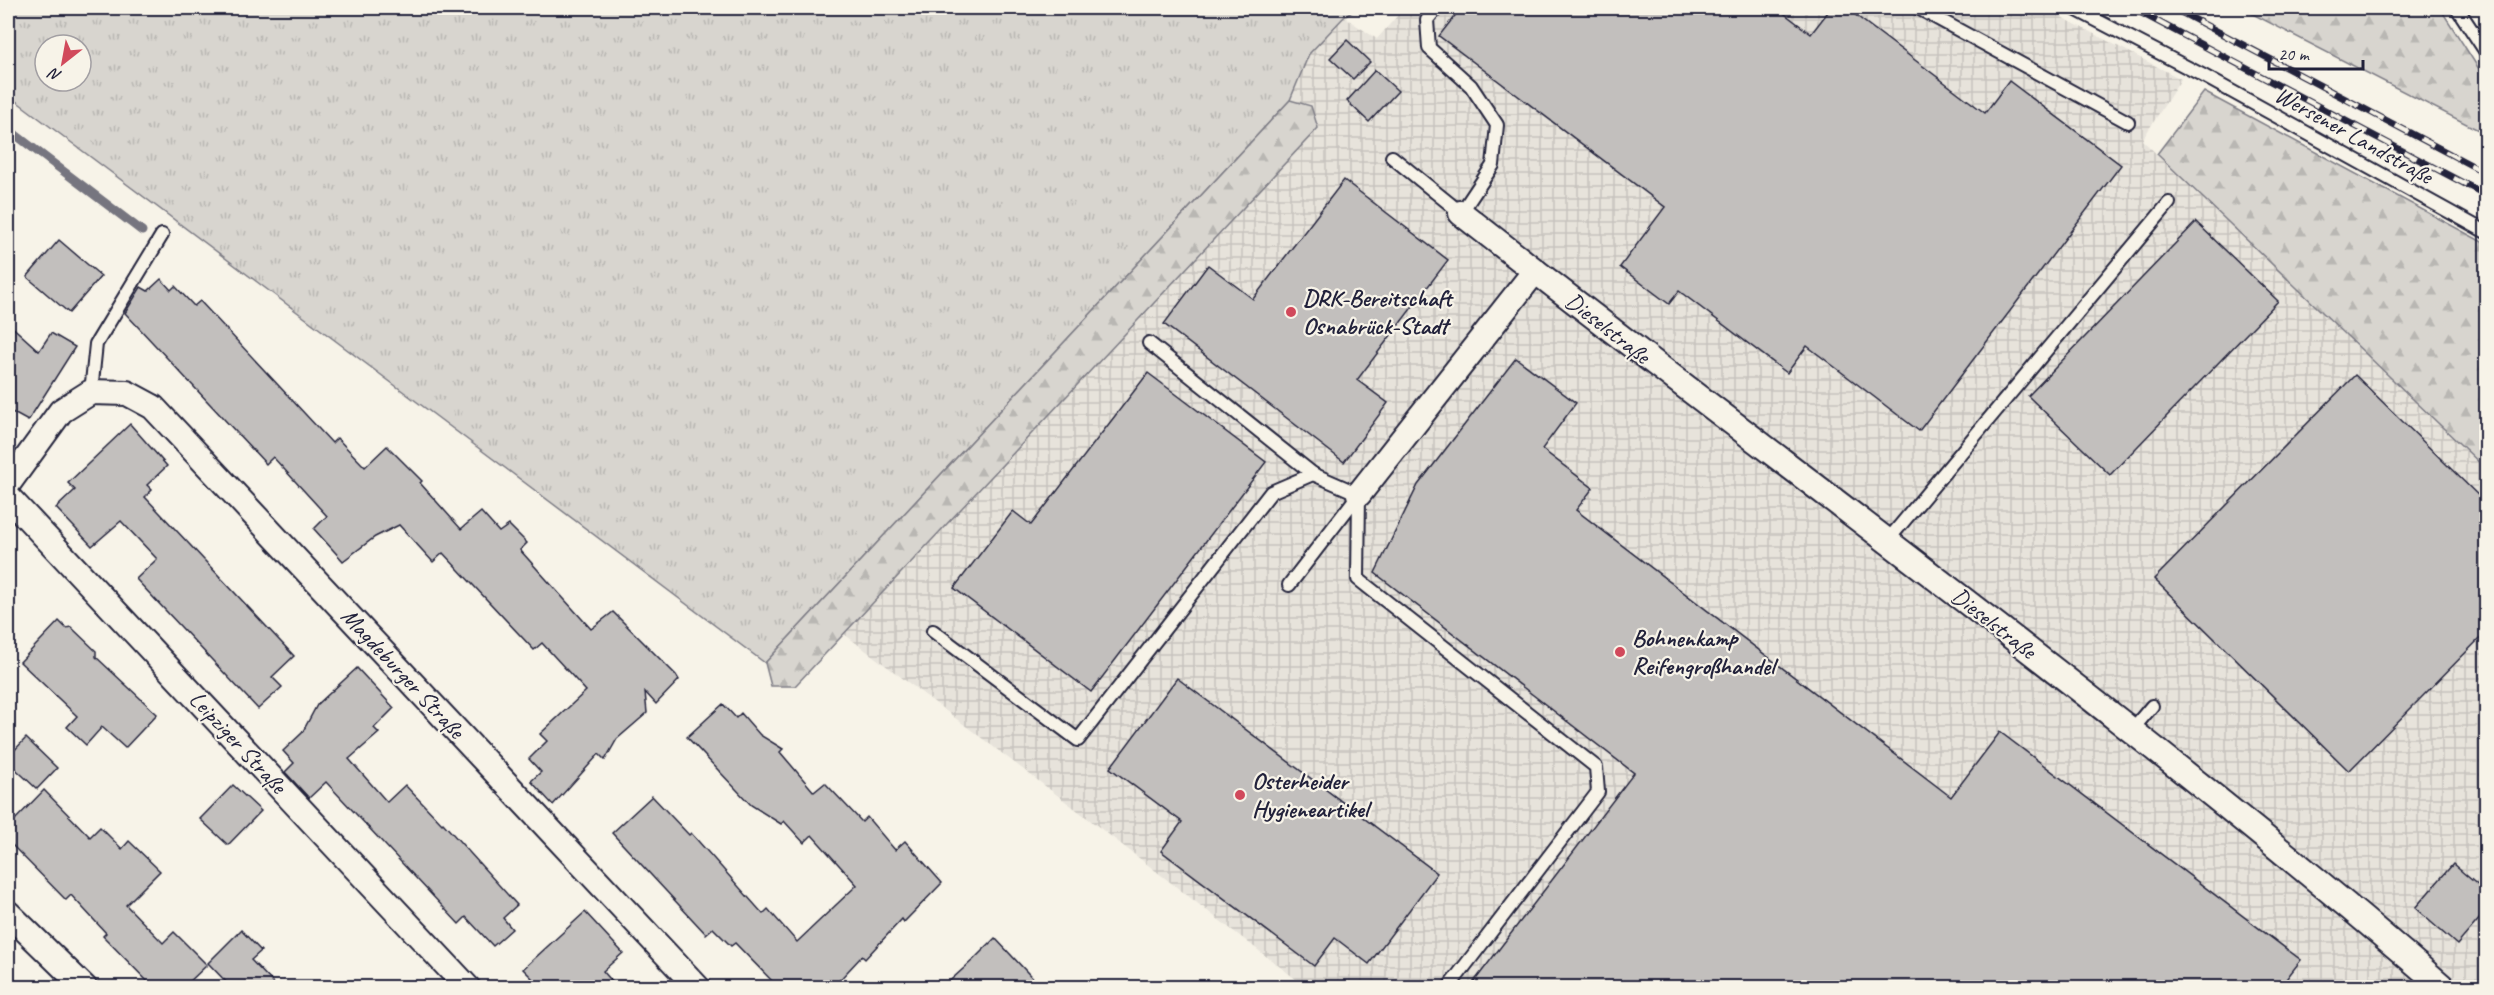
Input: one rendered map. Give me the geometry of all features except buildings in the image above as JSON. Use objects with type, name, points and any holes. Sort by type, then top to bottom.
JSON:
[{"type":"street","name":"Dieselstraße","points":[[1461,213],[1682,386],[1888,540],[2131,731],[2330,889],[2444,987]]},
{"type":"street","points":[[1359,494],[1535,271]]},
{"type":"street","points":[[8,483],[61,411],[91,392]]},
{"type":"street","name":"Magdeburger Straße","points":[[91,392],[127,393],[153,407],[698,987]]},
{"type":"street","name":"Leipziger Straße","points":[[8,497],[468,987]]},
{"type":"street","points":[[8,913],[85,987]]},
{"type":"lane","points":[[1392,157],[1461,213],[1493,165],[1497,126],[1471,86],[1429,48],[1427,20],[1437,8]]},
{"type":"lane","points":[[1918,8],[2128,122]]},
{"type":"lane","name":"Wersener Landstraße","points":[[2073,8],[2202,75],[2487,232]]},
{"type":"lane","points":[[2457,8],[2487,52]]},
{"type":"lane","points":[[1888,540],[2169,203]]},
{"type":"lane","points":[[91,392],[96,344],[162,235]]},
{"type":"lane","points":[[1149,343],[1313,474],[1359,494]]},
{"type":"lane","points":[[933,631],[1078,740],[1271,492],[1313,474]]},
{"type":"lane","points":[[1289,585],[1359,494]]},
{"type":"lane","points":[[1359,494],[1358,579],[1596,766],[1598,792],[1448,987]]},
{"type":"lane","points":[[2131,731],[2152,706]]},
{"type":"shaded area","points":[[1404,8],[2044,8],[2181,79],[2142,140],[2486,469],[2486,987],[1306,987],[844,634],[1318,128],[1311,106],[1290,100],[1309,54],[1344,17],[1377,39]]},
{"type":"green space","points":[[8,8],[1358,8],[1344,17],[1309,54],[1290,100],[765,663],[8,95]]},
{"type":"green space","points":[[2241,8],[2440,8],[2486,80],[2486,134]]},
{"type":"green space","points":[[2204,92],[2486,244],[2486,469],[2157,154]]},
{"type":"green space","points":[[1290,100],[1311,106],[1318,128],[795,686],[771,686],[765,663]]},
{"type":"waterway","points":[[8,129],[142,231]]},
{"type":"railway","points":[[2132,8],[2486,195]]},
{"type":"railway","points":[[2173,8],[2486,173]]},
{"type":"place","name":"DRK-Bereitschaft Osnabrück-Stadt","points":[[1291,312]]},
{"type":"place","name":"Bohnenkamp Reifengroßhandel","points":[[1620,652]]},
{"type":"place","name":"Osterheider Hygieneartikel","points":[[1240,795]]}]
